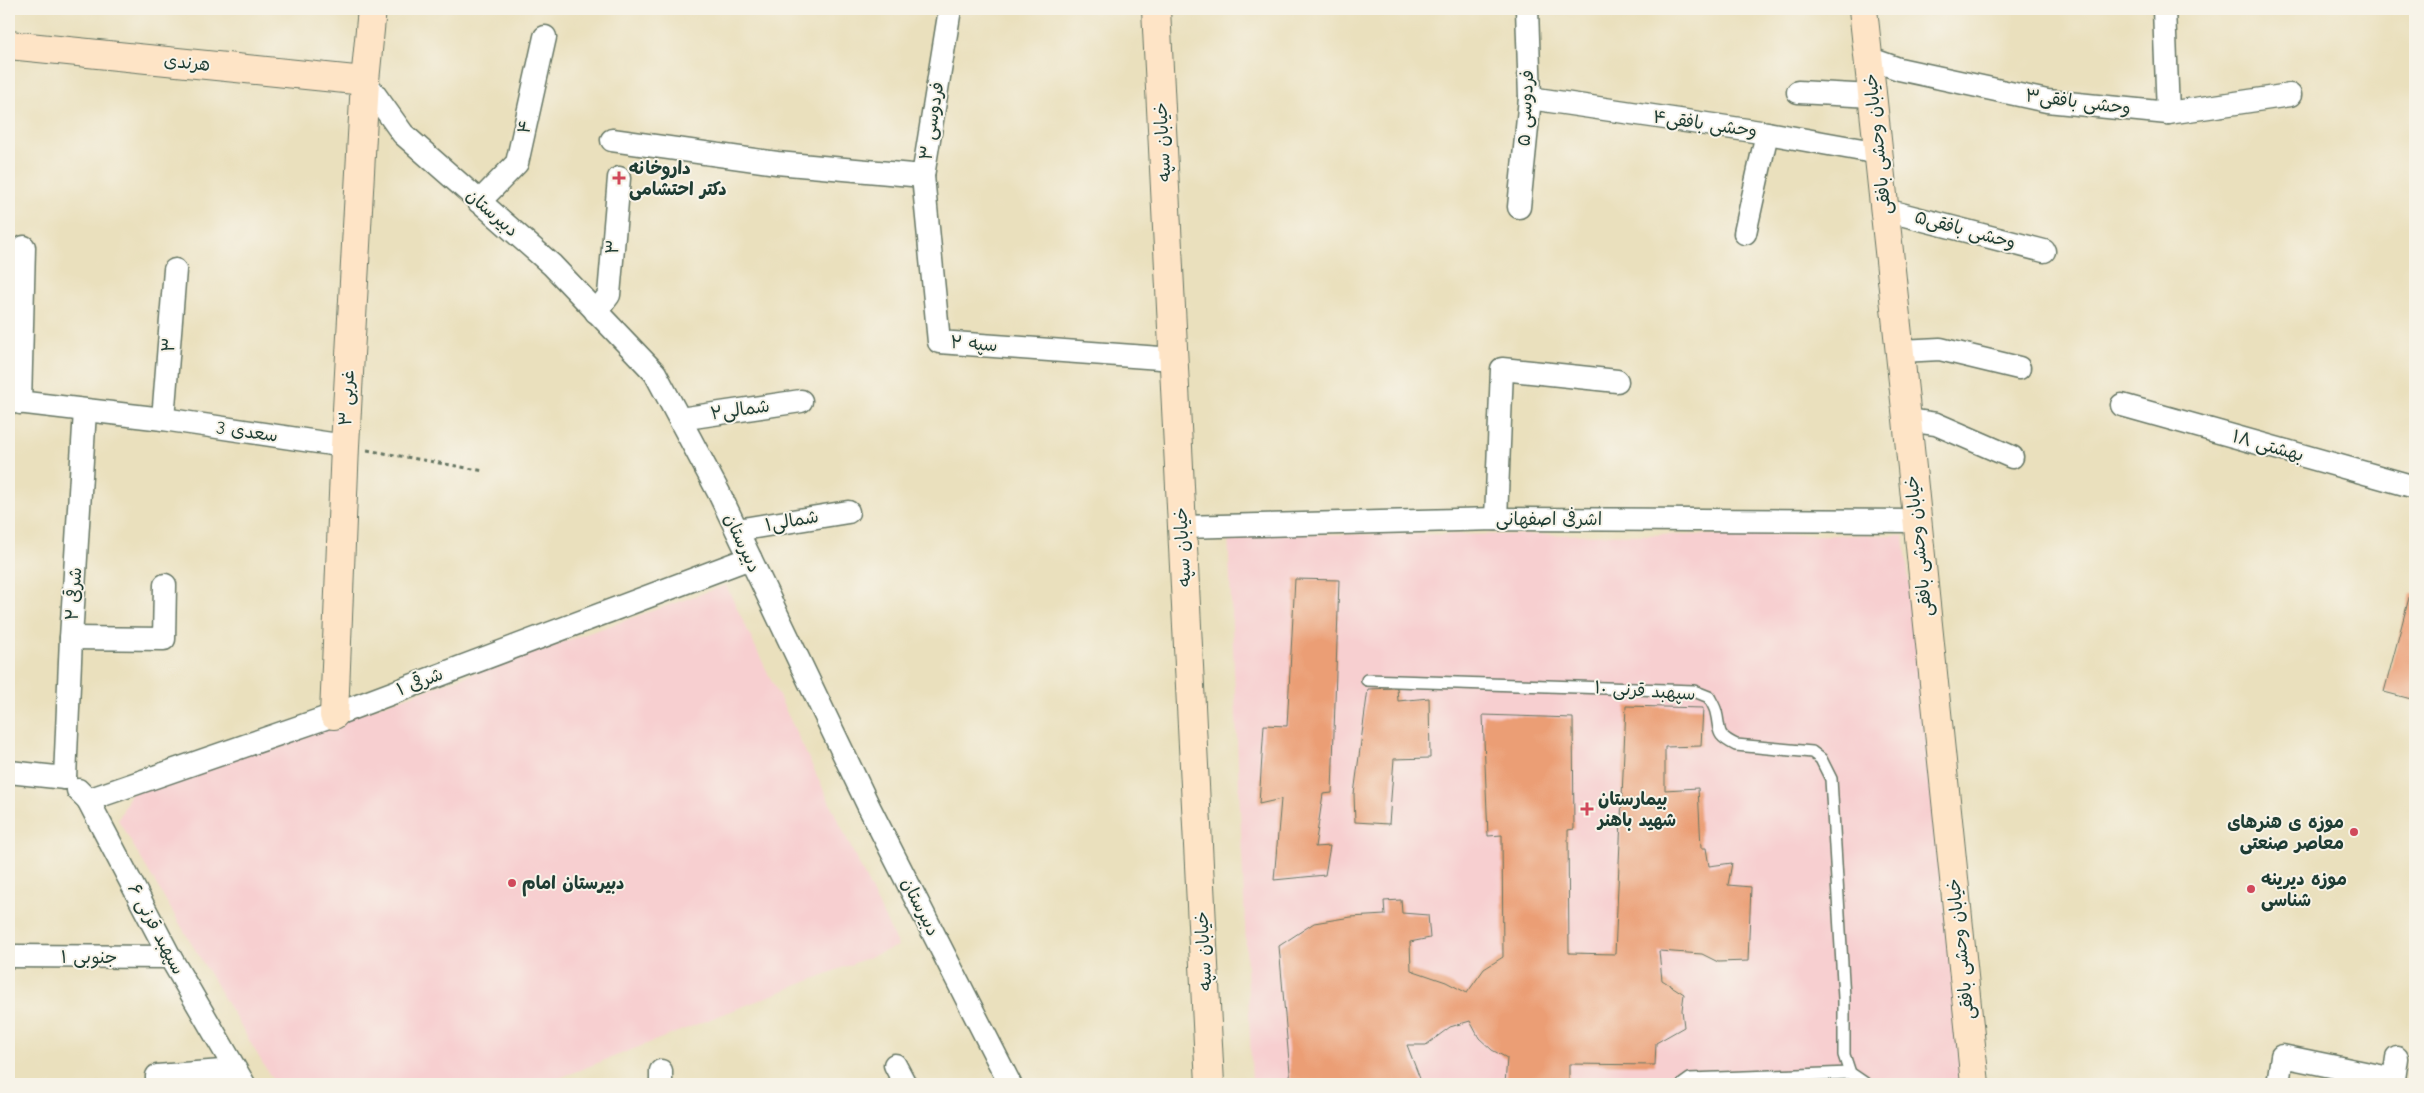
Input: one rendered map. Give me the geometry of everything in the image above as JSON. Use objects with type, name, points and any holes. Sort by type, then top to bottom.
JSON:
[{"type":"street","name":"۳ غربی","points":[[334,715],[345,446],[365,82],[372,9]]},
{"type":"street","name":"فردوسی ۳","points":[[612,140],[777,163],[923,176],[950,9]]},
{"type":"street","name":"خیابان سپه","points":[[1156,9],[1210,1084]]},
{"type":"street","name":"فردوسی ۵","points":[[1519,207],[1530,98],[1527,9]]},
{"type":"street","name":"خیابان وحشی بافقی","points":[[1862,9],[1901,351],[1916,521],[1975,1084]]},
{"type":"street","points":[[2164,9],[2168,113]]},
{"type":"street","name":"۴","points":[[479,202],[516,162],[545,38]]},
{"type":"street","name":"هرندی","points":[[13,49],[365,82]]},
{"type":"street","name":"وحشی بافقی۳","points":[[1868,58],[1898,69],[2047,101],[2168,113],[2290,95]]},
{"type":"street","name":"دبیرستان","points":[[365,82],[403,134],[552,265],[655,373],[737,530],[869,807],[1010,1084]]},
{"type":"street","points":[[1798,92],[1872,96]]},
{"type":"street","name":"وحشی بافقی۴","points":[[1530,98],[1767,133],[1879,153]]},
{"type":"street","points":[[1745,233],[1767,133]]},
{"type":"street","name":"سپه ۲","points":[[923,176],[939,342],[1174,359]]},
{"type":"street","name":"۳","points":[[596,312],[609,295],[619,178]]},
{"type":"street","name":"وحشی بافقی۵","points":[[1886,210],[2044,252]]},
{"type":"street","points":[[14,402],[24,247]]},
{"type":"street","name":"۳","points":[[163,419],[175,270]]},
{"type":"street","points":[[1901,351],[1940,349],[2019,368]]},
{"type":"street","points":[[1496,519],[1502,369],[1617,381]]},
{"type":"street","name":"شمالی۲","points":[[680,420],[801,401]]},
{"type":"street","name":"سعدی 3","points":[[14,402],[163,419],[345,446]]},
{"type":"street","name":"بهشتی ۱۸","points":[[2122,405],[2415,487]]},
{"type":"street","name":"شرقی ۲","points":[[65,778],[71,638],[86,411]]},
{"type":"street","points":[[1907,420],[1936,424],[2012,457]]},
{"type":"street","name":"شمالی۱","points":[[737,530],[848,512]]},
{"type":"street","name":"اشرفی اصفهانی","points":[[1182,527],[1496,519],[1916,521]]},
{"type":"street","name":"شرقی ۱","points":[[88,800],[334,715],[750,558]]},
{"type":"street","points":[[71,638],[164,639],[165,585]]},
{"type":"street","points":[[9,772],[65,778]]},
{"type":"street","name":"سپهبد قرنی ۶","points":[[65,778],[88,800],[170,957],[240,1077]]},
{"type":"street","name":"۱ جنوبی","points":[[9,956],[170,957]]},
{"type":"street","points":[[2278,1084],[2282,1056],[2394,1079],[2397,1058]]},
{"type":"street","points":[[895,1064],[906,1084]]},
{"type":"street","points":[[158,1084],[157,1076],[240,1077]]},
{"type":"lane","name":"سپهبد قرنی ۱۰","points":[[1366,680],[1694,691],[1709,697],[1716,712],[1717,728],[1726,740],[1736,745],[1812,752],[1821,759],[1832,779],[1844,998],[1844,1055],[1850,1073]]},
{"type":"lane","points":[[1683,1084],[1690,1079],[1850,1073],[1866,1084]]},
{"type":"path","points":[[345,446],[484,471]]},
{"type":"shaded area","name":"بیمارستان شهید باهنر","points":[[1228,534],[1904,535],[1965,1084],[1252,1084]]},
{"type":"shaded area","name":"دبیرستان امام","points":[[726,585],[898,946],[544,1084],[275,1084],[118,820],[131,793]]},
{"type":"building","points":[[1295,579],[1339,580],[1332,793],[1323,794],[1315,847],[1330,846],[1325,875],[1274,880],[1281,799],[1259,804],[1264,725],[1287,726]]},
{"type":"building","points":[[2410,594],[2415,594],[2415,700],[2384,692]]},
{"type":"building","points":[[1397,688],[1398,701],[1429,698],[1430,758],[1394,759],[1389,824],[1355,822],[1354,794],[1368,689]]},
{"type":"building","points":[[1626,706],[1703,708],[1701,746],[1665,747],[1665,790],[1698,788],[1701,848],[1706,848],[1709,866],[1732,863],[1728,885],[1751,887],[1748,961],[1718,962],[1702,954],[1659,951],[1662,980],[1684,994],[1682,1010],[1684,1027],[1656,1043],[1655,1065],[1569,1064],[1569,1084],[1505,1084],[1507,1058],[1492,1050],[1479,1038],[1470,1021],[1450,1027],[1426,1045],[1407,1045],[1422,1084],[1291,1084],[1279,946],[1314,923],[1351,917],[1385,915],[1384,901],[1401,900],[1402,913],[1428,915],[1430,938],[1410,942],[1411,970],[1446,982],[1467,993],[1484,969],[1503,957],[1502,835],[1488,836],[1483,715],[1573,718],[1574,829],[1568,830],[1569,953],[1615,954]]},
{"type":"place","name":"داروخانه دکتر احتشامی","points":[[619,178]]},
{"type":"place","name":"بیمارستان شهید باهنر","points":[[1587,809]]},
{"type":"place","name":"موزه ی هنرهای معاصر صنعتی","points":[[2354,832]]},
{"type":"place","name":"دبیرستان امام","points":[[512,883]]},
{"type":"place","name":"موزه دیرینه شناسی","points":[[2251,889]]}]
